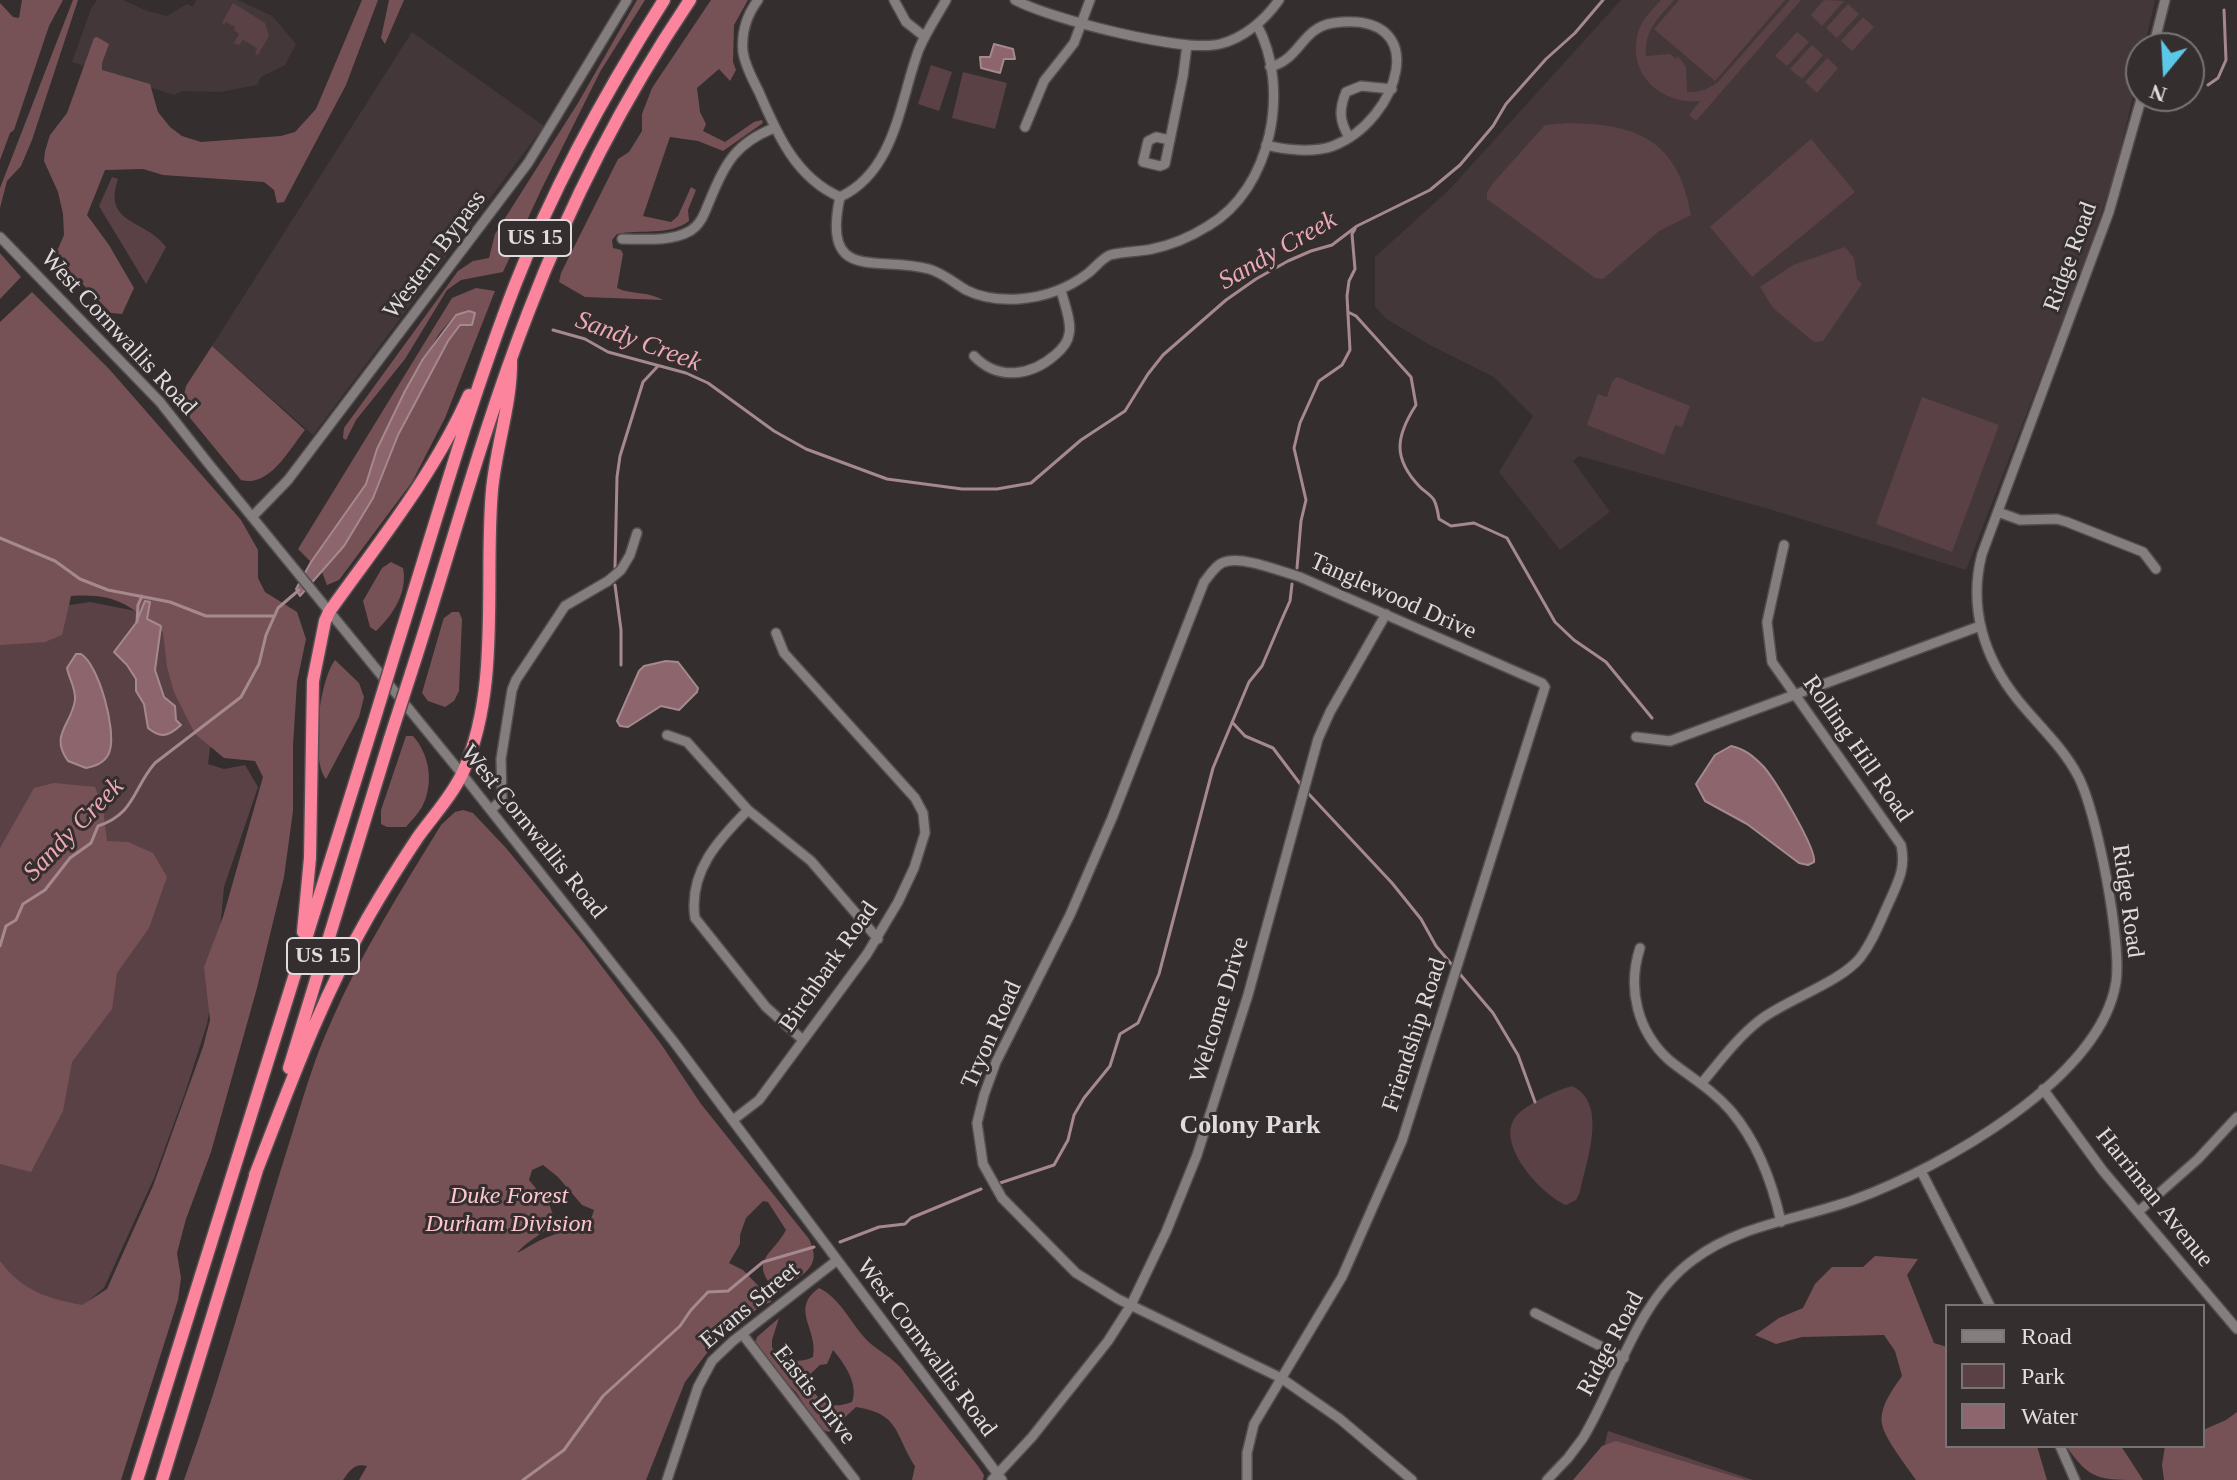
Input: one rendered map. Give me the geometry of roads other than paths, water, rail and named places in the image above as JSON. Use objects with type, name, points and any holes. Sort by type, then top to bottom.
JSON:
[{"type":"highway","name":"US 15","points":[[137,1480],[500,325],[539,228],[575,152],[664,0]]},
{"type":"highway","name":"US 15","points":[[162,1480],[390,738],[511,359],[546,269],[590,170],[635,87],[690,0]]},
{"type":"highway","points":[[302,952],[310,858],[313,681],[329,612],[448,440],[500,325]]},
{"type":"highway","points":[[255,1175],[318,1015],[342,964],[401,862],[462,774],[477,730],[483,704],[491,504],[499,437],[511,384],[511,359]]},
{"type":"street","name":"Western Bypass","points":[[252,517],[288,480],[528,163],[627,0]]},
{"type":"street","points":[[758,0],[750,10],[744,27],[743,52],[774,128],[810,179],[840,197]]},
{"type":"street","points":[[894,0],[906,22],[925,37]]},
{"type":"street","points":[[946,0],[925,37],[890,141],[882,156],[860,183],[840,197],[835,232],[843,250],[857,261],[930,269],[987,297],[1018,299],[1061,290],[1111,255],[1162,247],[1217,220],[1234,204],[1251,181],[1266,145],[1273,111],[1270,67],[1257,25]]},
{"type":"street","points":[[1015,0],[1083,22],[1187,45],[1218,44],[1237,38],[1257,25],[1279,0]]},
{"type":"street","points":[[1025,127],[1044,81],[1074,43],[1090,0]]},
{"type":"street","points":[[2157,32],[2165,0]]},
{"type":"street","points":[[1266,145],[1323,149],[1349,137],[1379,112],[1397,73],[1388,35],[1378,27],[1363,23],[1332,24],[1318,28],[1289,59],[1270,67]]},
{"type":"street","points":[[1170,140],[1187,45]]},
{"type":"street","points":[[1349,137],[1341,122],[1340,111],[1346,92],[1361,86],[1392,89]]},
{"type":"street","name":"Ridge Road","points":[[1547,1480],[1583,1438],[1653,1303],[1682,1269],[1726,1239],[1856,1199],[1921,1171],[1982,1135],[2043,1089],[2076,1058],[2105,1019],[2117,978],[2115,937],[2097,836],[2081,782],[2057,744],[1999,674],[1980,626],[1975,601],[1982,554],[2109,212],[2137,112]]},
{"type":"street","points":[[622,239],[668,237],[690,231],[702,220],[738,149],[750,138],[774,128]]},
{"type":"street","name":"West Cornwallis Road","points":[[0,237],[160,402],[491,810],[733,1120],[998,1479]]},
{"type":"street","points":[[974,356],[986,367],[1007,373],[1025,373],[1044,364],[1058,353],[1068,339],[1070,326],[1061,290]]},
{"type":"street","points":[[1998,512],[2020,520],[2057,519],[2067,522],[2143,552],[2156,569]]},
{"type":"street","points":[[491,810],[502,799],[501,759],[516,680],[565,606],[621,570],[637,533]]},
{"type":"street","name":"Rolling Hill Road","points":[[1702,1083],[1760,1020],[1858,961],[1871,941],[1902,872],[1904,856],[1901,845],[1772,662],[1767,634],[1769,613],[1784,545]]},
{"type":"street","name":"Tanglewood Drive","points":[[1220,563],[1245,562],[1278,570],[1386,614],[1545,687]]},
{"type":"street","name":"Tryon Road","points":[[1220,563],[1204,582],[1112,818],[1051,956],[996,1062],[977,1123],[983,1164],[1002,1198],[1076,1273],[1131,1305],[1281,1378],[1340,1419],[1412,1480]]},
{"type":"street","name":"Welcome Drive","points":[[998,1479],[1108,1341],[1131,1305],[1166,1232],[1197,1155],[1248,995],[1318,739],[1386,614]]},
{"type":"street","points":[[1636,737],[1670,741],[1980,626]]},
{"type":"street","name":"Birchbark Road","points":[[733,1120],[759,1100],[878,939],[898,902],[925,833],[923,813],[915,798],[784,653],[776,633]]},
{"type":"street","name":"Friendship Road","points":[[1247,1480],[1251,1432],[1342,1277],[1402,1141],[1545,687]]},
{"type":"street","points":[[667,735],[687,742],[748,810],[811,861],[878,939]]},
{"type":"street","points":[[748,810],[716,842],[708,855],[692,903],[695,918],[766,1007],[803,1040]]},
{"type":"street","points":[[1640,948],[1633,981],[1636,1008],[1645,1028],[1669,1059],[1702,1083],[1732,1112],[1759,1152],[1781,1222]]},
{"type":"street","name":"Harriman Avenue","points":[[2043,1089],[2103,1171],[2237,1329]]},
{"type":"street","points":[[2138,1212],[2198,1159],[2237,1117]]},
{"type":"street","points":[[1921,1171],[1989,1304]]},
{"type":"street","name":"Evans Street","points":[[667,1480],[707,1369],[726,1347],[836,1261]]},
{"type":"street","points":[[1535,1313],[1624,1358]]},
{"type":"street","name":"Eastis Drive","points":[[743,1335],[855,1480]]},
{"type":"street","points":[[2061,1448],[2075,1480]]},
{"type":"water","points":[[994,44],[1013,49],[1015,59],[1004,59],[1000,73],[981,68],[980,57],[990,57]]},
{"type":"water","points":[[469,311],[475,313],[472,325],[460,325],[448,341],[398,435],[373,498],[344,546],[300,596],[296,589],[311,562],[366,484],[377,449],[423,359],[456,315]]},
{"type":"water","points":[[145,601],[150,602],[147,619],[161,626],[155,670],[164,697],[175,706],[176,720],[181,725],[165,735],[148,728],[144,704],[136,691],[136,679],[114,652],[136,623]]},
{"type":"water","points":[[76,654],[88,660],[94,671],[111,728],[107,758],[98,765],[86,768],[68,761],[61,744],[75,700],[67,668]]},
{"type":"water","points":[[678,662],[698,688],[697,692],[679,710],[661,706],[628,727],[620,726],[617,721],[639,671],[644,666]]},
{"type":"water","points":[[1731,746],[1748,753],[1763,766],[1802,829],[1814,862],[1808,865],[1799,863],[1747,824],[1705,801],[1696,784],[1715,755]]},
{"type":"waterway","name":"Sandy Creek","points":[[553,330],[585,339],[608,352],[686,373],[708,383],[774,431],[806,449],[887,479],[962,489],[997,489],[1031,483],[1081,440],[1125,411],[1163,355],[1226,300],[1288,261],[1332,245],[1357,226],[1430,190],[1460,165],[1493,126],[1506,104],[1603,0]]},
{"type":"waterway","points":[[2208,85],[2218,78],[2226,60],[2224,10]]},
{"type":"waterway","points":[[1297,568],[1306,500],[1294,448],[1300,423],[1319,381],[1342,365],[1350,350],[1347,296],[1355,269],[1352,234],[1355,229]]},
{"type":"waterway","points":[[1348,312],[1356,316],[1411,377],[1416,405],[1401,437],[1401,456],[1411,476],[1434,500],[1439,519],[1451,526],[1474,523],[1507,538],[1555,622],[1574,640],[1606,662],[1652,718]]},
{"type":"waterway","points":[[615,568],[620,456],[643,382],[658,366]]},
{"type":"waterway","points":[[0,538],[55,561],[80,579],[108,590],[170,602],[206,616],[274,616]]},
{"type":"waterway","points":[[1000,1183],[1054,1165],[1068,1140],[1074,1115],[1110,1066],[1120,1034],[1138,1023],[1159,974],[1213,768],[1249,682],[1262,666],[1290,601],[1292,584]]},
{"type":"waterway","points":[[615,585],[621,630],[621,665]]},
{"type":"waterway","name":"Sandy Creek","points":[[0,946],[6,926],[16,920],[23,904],[45,890],[70,858],[91,843],[98,826],[119,815],[155,763],[241,697],[259,664],[266,635],[278,608],[299,590]]},
{"type":"waterway","points":[[137,622],[142,596]]},
{"type":"waterway","points":[[1232,722],[1245,736],[1273,748],[1301,785]]},
{"type":"waterway","points":[[1306,791],[1392,883],[1421,919],[1436,946],[1493,1013],[1518,1055],[1535,1102]]},
{"type":"waterway","points":[[840,1242],[879,1227],[905,1224],[911,1218],[981,1189]]},
{"type":"waterway","points":[[523,1480],[564,1450],[603,1396],[680,1326],[708,1292],[728,1291],[763,1262],[814,1247]]},
{"type":"district","name":"Colony Park","points":[[1250,1126]]},
{"type":"park label","name":"Duke Forest Durham Division","points":[[509,1211]]}]
